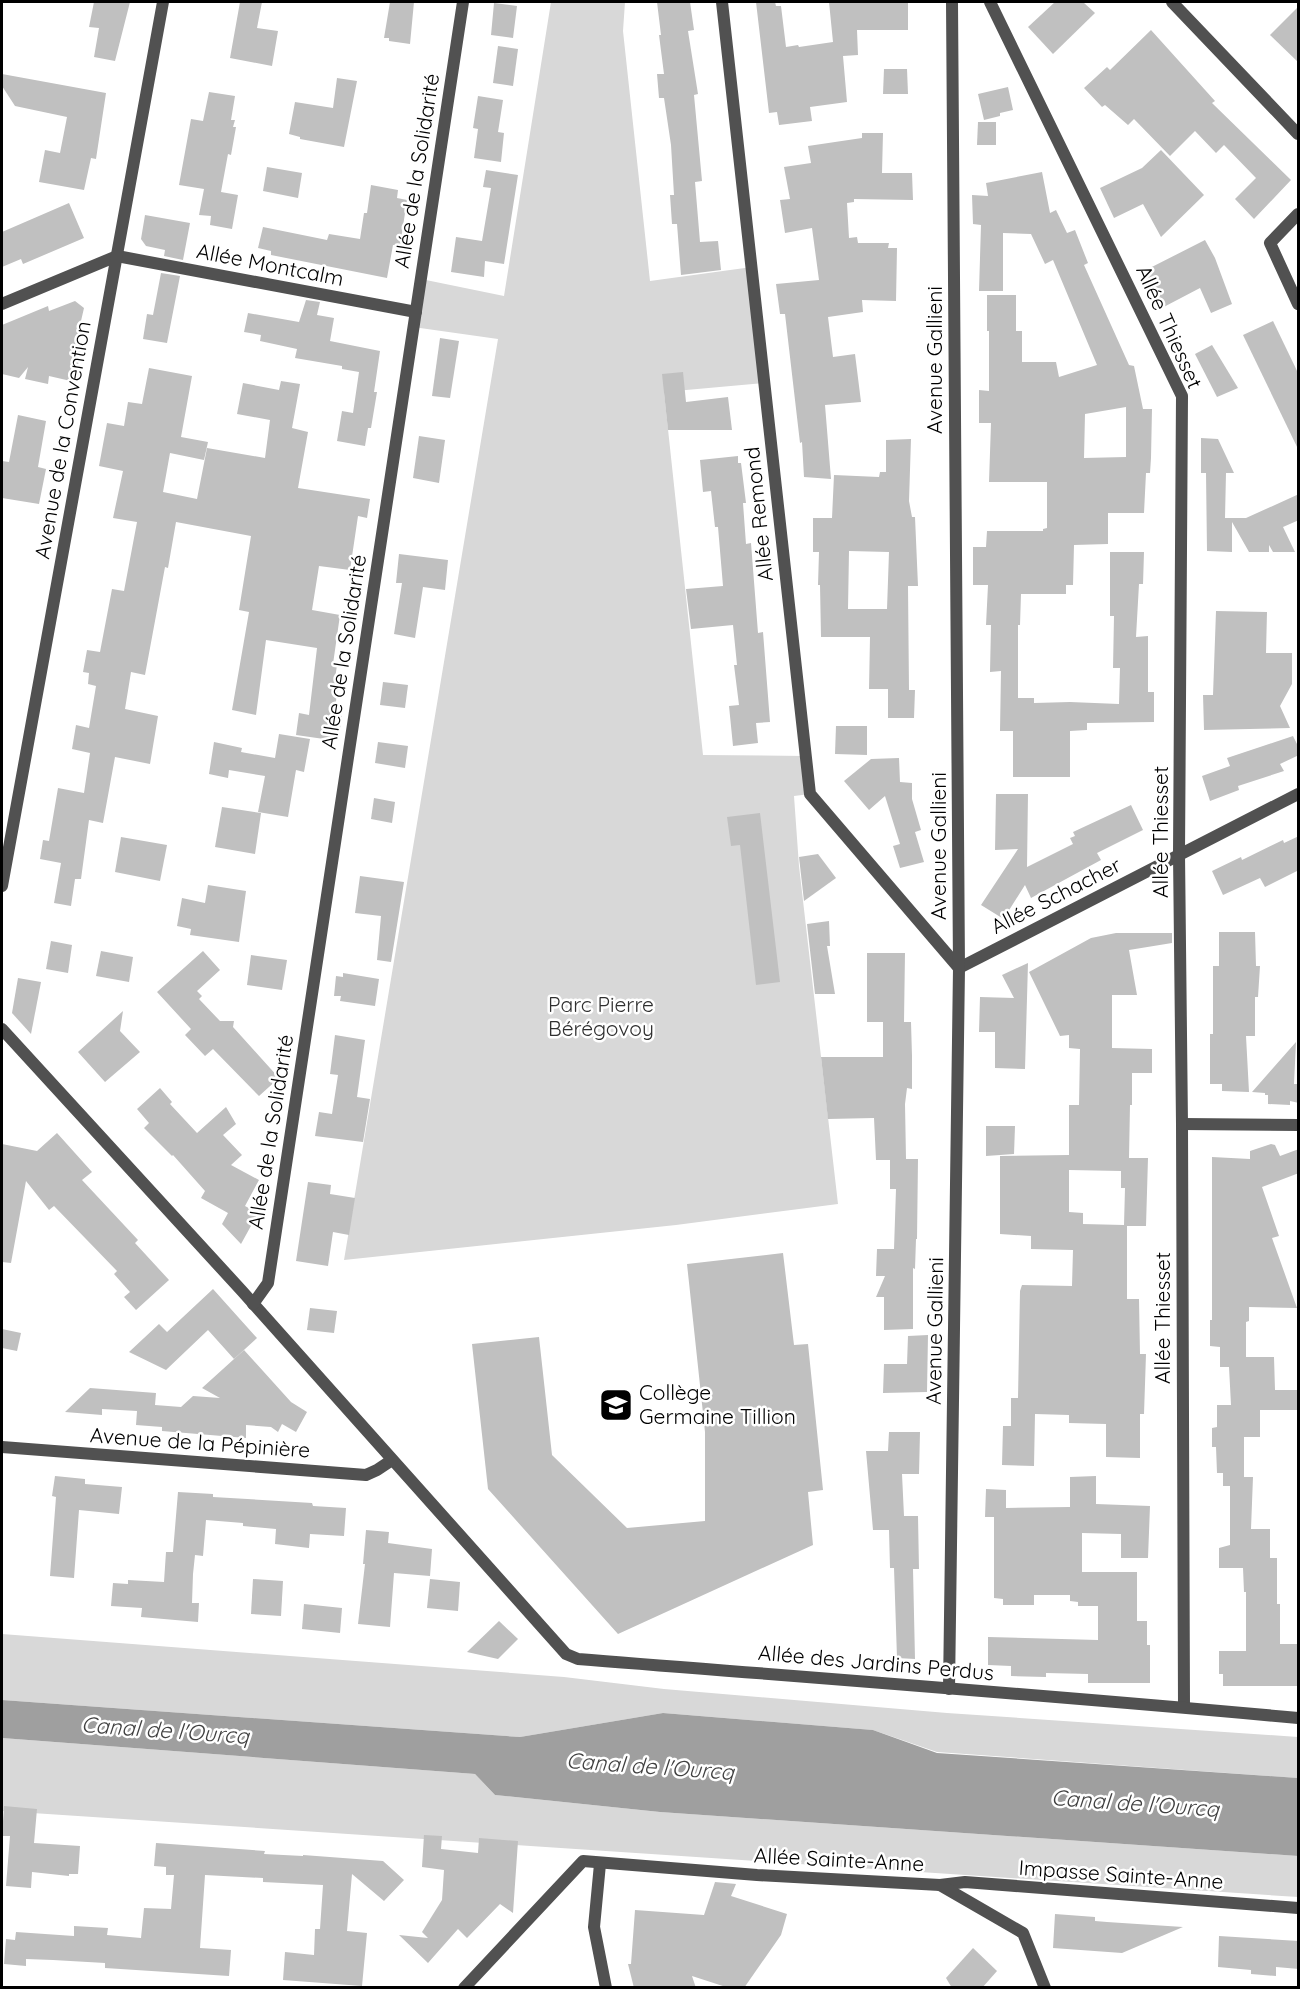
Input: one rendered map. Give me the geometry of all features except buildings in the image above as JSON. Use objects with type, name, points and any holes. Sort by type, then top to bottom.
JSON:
[{"type":"street","name":"Avenue de la Convention","points":[[2,886],[163,2]]},
{"type":"street","name":"Allée de la Solidarité","points":[[253,1304],[268,1283],[463,2]]},
{"type":"street","name":"Allée Remond","points":[[722,2],[810,794],[959,968]]},
{"type":"street","name":"Avenue Gallieni","points":[[949,1689],[959,968],[952,2]]},
{"type":"street","name":"Allée Thiesset","points":[[990,2],[1182,396],[1179,854],[1184,1707]]},
{"type":"street","points":[[1172,2],[1299,134]]},
{"type":"street","points":[[1299,214],[1270,243],[1299,304]]},
{"type":"street","points":[[2,304],[117,256]]},
{"type":"street","name":"Allée Montcalm","points":[[117,256],[416,312]]},
{"type":"street","name":"Allée Schacher","points":[[959,968],[1299,794]]},
{"type":"street","points":[[2,1029],[7,1041],[253,1304],[392,1460]]},
{"type":"street","points":[[1182,1124],[1299,1125]]},
{"type":"street","name":"Avenue de la Pépinière","points":[[2,1447],[366,1475],[392,1460]]},
{"type":"street","name":"Allée des Jardins Perdus","points":[[392,1460],[566,1654],[578,1659],[1299,1718]]},
{"type":"street","name":"Allée Sainte-Anne","points":[[464,1988],[583,1861],[600,1864],[940,1886],[1023,1933],[1045,1988]]},
{"type":"street","points":[[600,1864],[594,1927],[606,1988]]},
{"type":"street","name":"Impasse Sainte-Anne","points":[[940,1886],[965,1882],[1299,1908]]},
{"type":"green space","name":"Parc Pierre Bérégovoy","points":[[551,2],[625,2],[623,31],[650,281],[752,267],[765,383],[664,392],[703,755],[805,756],[810,794],[794,796],[799,866],[838,1204],[676,1225],[344,1260],[498,339],[413,327],[421,279],[504,296]]},
{"type":"green space","points":[[2,1634],[564,1677],[664,1689],[947,1713],[1298,1737],[1298,1778],[937,1752],[873,1730],[663,1713],[520,1737],[2,1700]]},
{"type":"green space","points":[[2,1738],[475,1774],[495,1795],[660,1812],[1298,1856],[1298,1897],[2,1811]]},
{"type":"water","name":"Canal de l'Ourcq","points":[[2,1700],[520,1737],[663,1713],[873,1730],[937,1753],[1298,1778],[1298,1856],[660,1812],[495,1795],[475,1774],[2,1738]]},
{"type":"place","name":"Collège Germaine Tillion","points":[[616,1405]]}]
